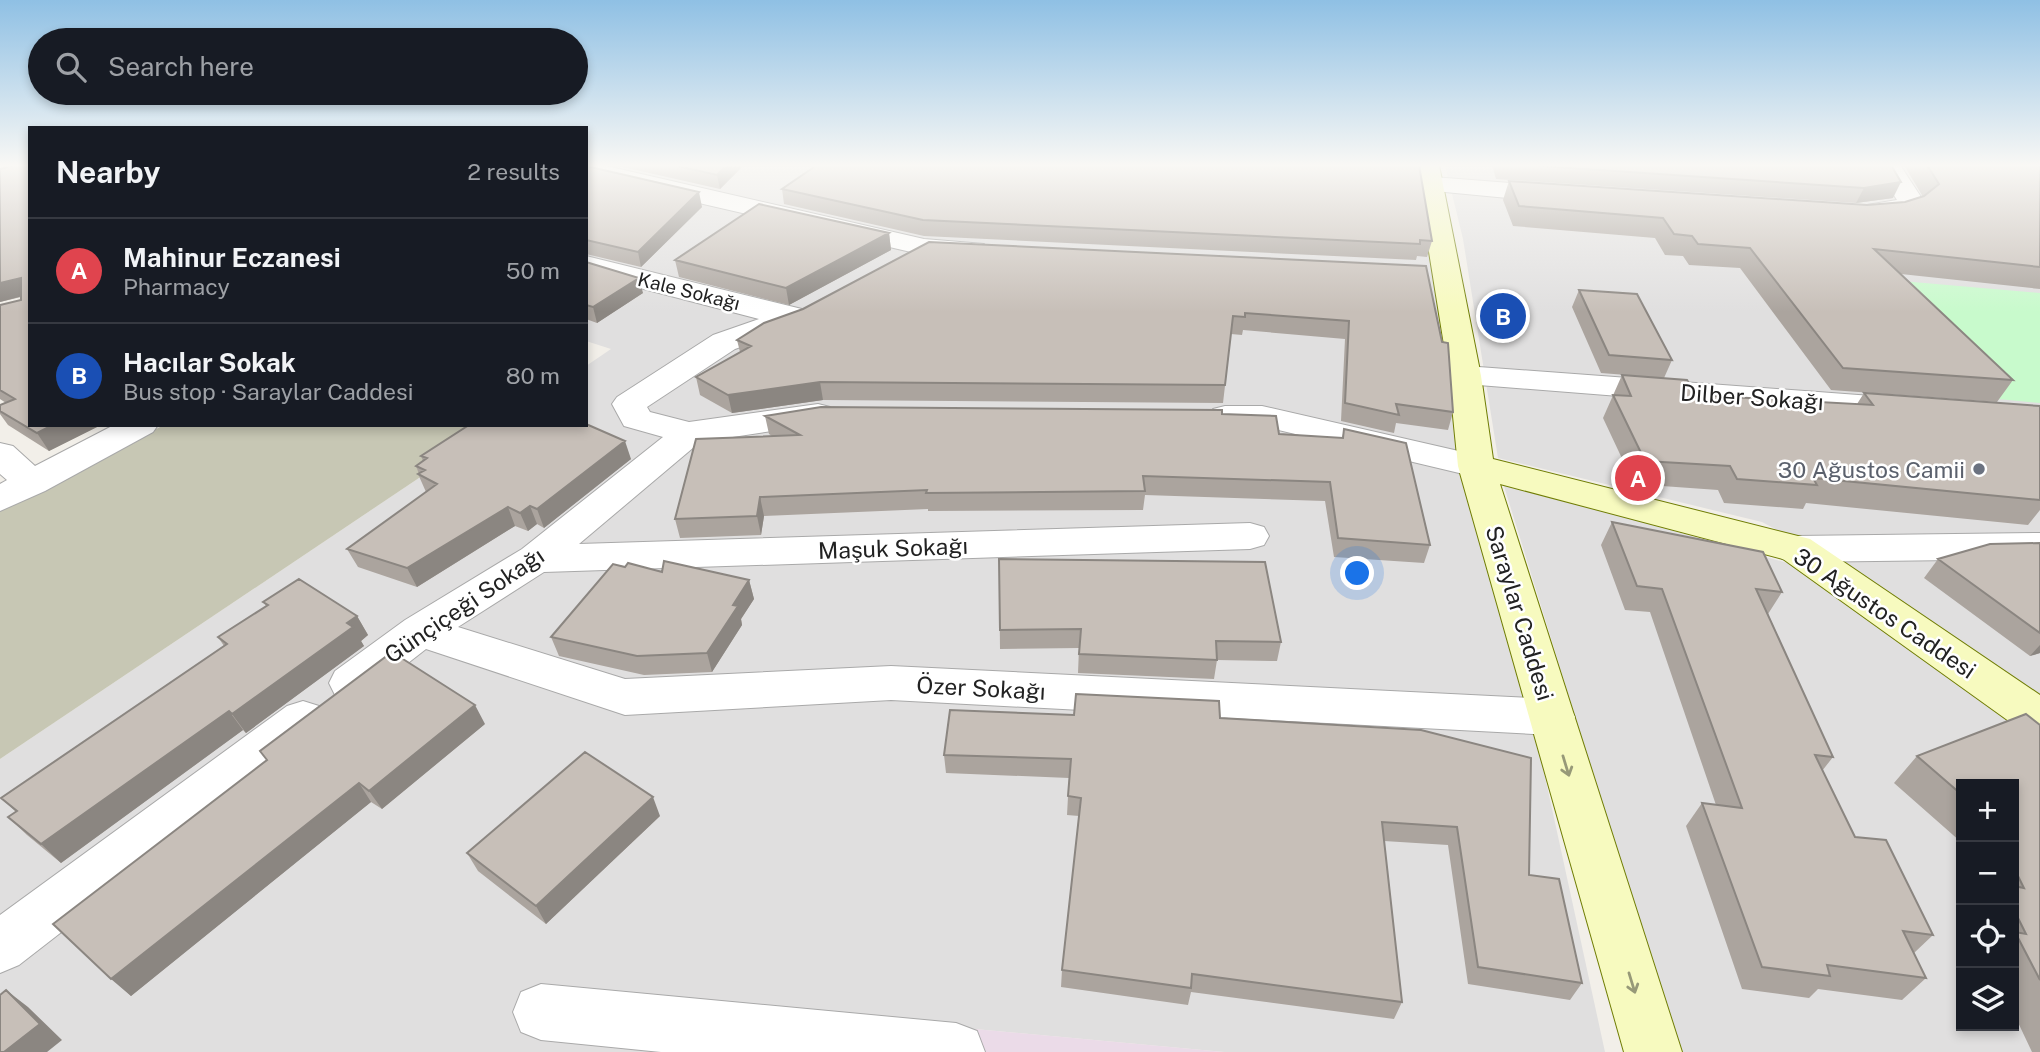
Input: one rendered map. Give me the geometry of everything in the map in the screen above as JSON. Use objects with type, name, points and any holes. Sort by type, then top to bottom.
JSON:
[{"type":"street","points":[[796,214],[925,247],[998,251]]},
{"type":"street","name":"Saraylar Caddesi","points":[[1431,214],[1433,273],[1465,376],[1476,466],[1653,1052]]},
{"type":"street","points":[[889,267],[925,247]]},
{"type":"street","name":"Kale Sokağı","points":[[588,265],[805,312],[724,342],[629,404],[636,419],[689,433]]},
{"type":"street","name":"Dilber Sokağı","points":[[1465,376],[1917,409]]},
{"type":"street","points":[[689,433],[823,413],[850,413]]},
{"type":"street","points":[[1192,415],[1262,416],[1476,466]]},
{"type":"street","points":[[0,499],[137,427]]},
{"type":"street","name":"Günçiçeği Sokağı","points":[[0,947],[420,631],[536,559],[689,433]]},
{"type":"street","points":[[0,454],[32,483]]},
{"type":"street","name":"30 Ağustos Caddesi","points":[[1476,466],[1796,549],[2040,719]]},
{"type":"street","name":"Maşuk Sokağı","points":[[536,559],[1250,536]]},
{"type":"street","points":[[1796,549],[2040,546]]},
{"type":"street","name":"Özer Sokağı","points":[[420,631],[625,696],[891,683],[1552,717]]},
{"type":"street","points":[[541,1012],[956,1052]]},
{"type":"shaded area","points":[[588,214],[1433,214],[1481,483],[1605,1052],[1224,1052],[953,1027],[950,1052],[0,1052],[0,759],[495,427],[588,427],[588,365],[611,349],[588,342]]},
{"type":"shaded area","points":[[1457,214],[2040,214],[2040,707],[1851,569],[1762,522],[1498,458]]},
{"type":"shaded area","points":[[160,427],[495,427],[0,759],[0,510]]},
{"type":"shaded area","points":[[1503,483],[1791,564],[2040,740],[2040,1052],[1679,1052]]},
{"type":"shaded area","points":[[953,1027],[1224,1052],[950,1052]]},
{"type":"green space","points":[[1855,277],[2040,293],[2040,403],[1957,395]]},
{"type":"building","points":[[0,214],[28,214],[28,427],[49,427],[37,433],[0,411],[0,405],[15,399],[0,390],[0,305],[21,300],[21,278],[0,283]]},
{"type":"building","points":[[588,214],[677,214],[638,252],[588,240]]},
{"type":"building","points":[[744,214],[804,214],[889,233],[786,288],[675,260]]},
{"type":"building","points":[[896,214],[1427,214],[1432,241],[1420,240],[1420,244],[923,220]]},
{"type":"building","points":[[1616,214],[2040,214],[2040,267],[1874,249],[2013,380],[1843,368],[1750,248],[1698,244],[1692,236],[1674,234],[1663,218]]},
{"type":"building","points":[[929,242],[1426,266],[1442,342],[1448,343],[1453,412],[1396,404],[1399,415],[1345,403],[1349,321],[1245,313],[1245,317],[1233,316],[1225,385],[820,382],[728,395],[696,377],[751,346],[737,340],[764,323],[803,309]]},
{"type":"building","points":[[588,263],[639,278],[593,307],[588,306]]},
{"type":"building","points":[[1579,290],[1637,294],[1672,360],[1609,355]]},
{"type":"building","points":[[1622,375],[1687,380],[1696,395],[1873,405],[1864,393],[2040,406],[2040,500],[1813,478],[1817,485],[1737,479],[1730,466],[1645,461],[1613,395],[1631,396]]},
{"type":"building","points":[[821,407],[1222,410],[1222,414],[1276,416],[1279,434],[1343,438],[1344,429],[1406,443],[1430,545],[1338,538],[1330,482],[1143,476],[1145,491],[926,493],[927,490],[760,497],[757,516],[675,519],[696,439],[800,435],[765,416]]},
{"type":"building","points":[[588,425],[625,441],[537,509],[530,506],[520,513],[508,507],[407,568],[347,549],[437,484],[418,474],[425,470],[416,466],[427,458],[421,456],[466,427],[588,427]]},
{"type":"building","points":[[1612,522],[1763,552],[1782,592],[1756,589],[1833,757],[1815,755],[1855,837],[1886,840],[1933,935],[1903,931],[1926,978],[1827,965],[1830,976],[1762,967],[1702,803],[1742,808],[1662,589],[1637,586]]},
{"type":"building","points":[[2040,543],[2040,633],[1938,559],[1990,544]]},
{"type":"building","points":[[999,559],[1265,562],[1281,642],[1216,641],[1217,660],[1079,654],[1081,629],[1000,630]]},
{"type":"building","points":[[664,561],[749,580],[733,605],[738,606],[707,653],[637,656],[551,637],[613,564],[625,567],[628,563],[662,572]]},
{"type":"building","points":[[299,579],[357,616],[347,623],[353,627],[232,714],[229,711],[41,844],[8,817],[17,811],[1,798],[227,644],[218,637],[268,605],[263,602]]},
{"type":"building","points":[[392,652],[475,705],[369,791],[359,783],[111,979],[53,924],[267,760],[260,751]]},
{"type":"building","points":[[1076,694],[1219,701],[1220,718],[1421,730],[1531,758],[1529,875],[1559,879],[1582,983],[1478,967],[1457,827],[1382,822],[1402,1002],[1192,974],[1191,988],[1062,970],[1081,798],[1068,796],[1071,759],[944,755],[950,710],[1074,715]]},
{"type":"building","points":[[2026,714],[2040,725],[2040,980],[2019,940],[2019,933],[2026,934],[2019,920],[2019,887],[2024,888],[2019,878],[2019,779],[1956,779],[1956,790],[1917,756]]},
{"type":"building","points":[[585,752],[653,797],[536,906],[467,853]]},
{"type":"building","points":[[6,990],[40,1024],[4,1052],[0,1052],[0,995]]},
{"type":"place","name":"Hacılar Sokak","points":[[1503,316]]},
{"type":"place","name":"30 Ağustos Camii","points":[[1979,469]]},
{"type":"place","name":"Mahinur Eczanesi","points":[[1638,478]]}]
